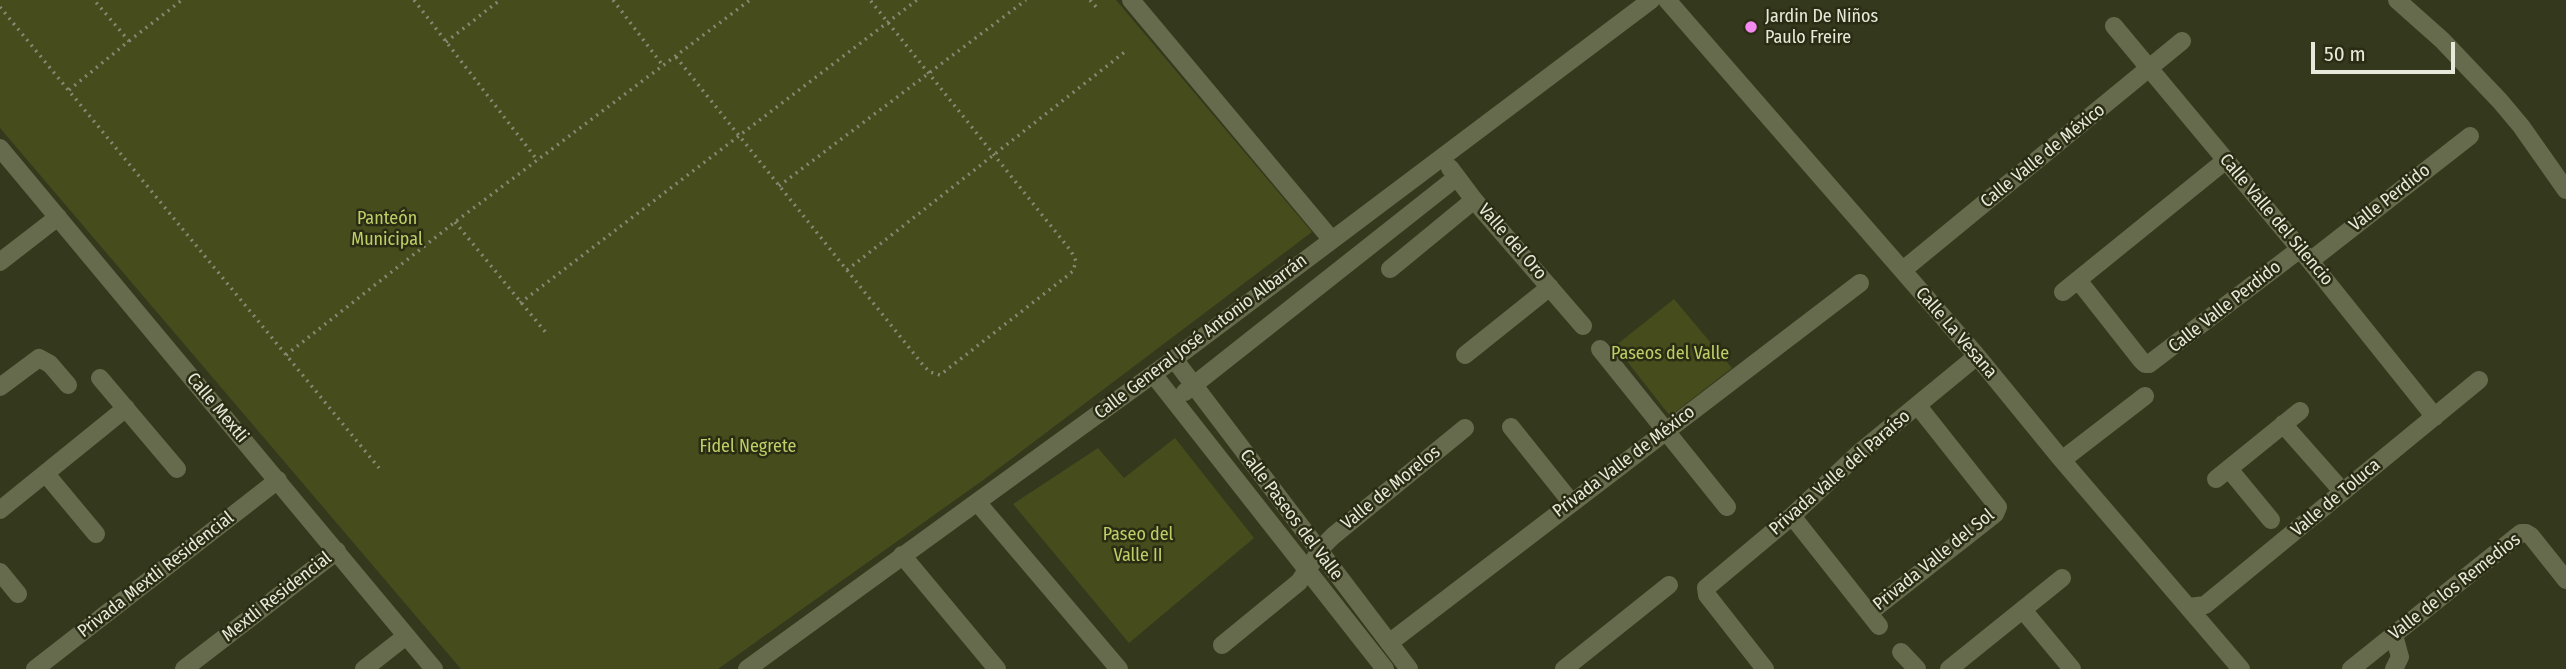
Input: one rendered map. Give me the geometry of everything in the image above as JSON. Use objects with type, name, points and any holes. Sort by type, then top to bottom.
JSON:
[{"type":"street","points":[[1131,0],[1331,239]]},
{"type":"street","name":"Calle General José Antonio Albarrán","points":[[747,669],[1174,359],[1651,0]]},
{"type":"street","name":"Calle La Vesana","points":[[1667,0],[1978,356],[2062,460],[2241,669]]},
{"type":"street","points":[[2397,0],[2442,40],[2500,101],[2566,190]]},
{"type":"street","name":"Calle Valle del Silencio","points":[[2114,26],[2305,255],[2435,417]]},
{"type":"street","name":"Calle Valle de México","points":[[1903,271],[2182,41]]},
{"type":"street","name":"Valle Perdido","points":[[2305,255],[2470,136]]},
{"type":"street","name":"Calle Mextli","points":[[0,148],[434,669]]},
{"type":"street","name":"Valle del Oro","points":[[1442,157],[1474,200],[1583,326]]},
{"type":"street","points":[[2063,292],[2226,160]]},
{"type":"street","points":[[1174,401],[1457,177]]},
{"type":"street","points":[[1390,269],[1474,200]]},
{"type":"street","points":[[0,262],[58,218]]},
{"type":"street","name":"Calle Valle Perdido","points":[[2078,280],[2141,360],[2149,364],[2305,255]]},
{"type":"street","name":"Privada Valle de México","points":[[1389,643],[1860,284]]},
{"type":"street","points":[[1465,355],[1550,287]]},
{"type":"street","points":[[1600,349],[1727,507]]},
{"type":"street","name":"Privada Valle del Paraíso","points":[[1765,669],[1705,591],[1709,583],[1791,516],[1859,453],[1978,356]]},
{"type":"street","points":[[0,387],[40,358],[51,364],[68,385]]},
{"type":"street","name":"Calle Paseos del Valle","points":[[1174,359],[1409,669]]},
{"type":"street","name":"Calle Paseos del Valle","points":[[1153,374],[1385,669]]},
{"type":"street","points":[[100,378],[177,468]]},
{"type":"street","name":"Valle de Toluca","points":[[2189,607],[2205,605],[2479,380]]},
{"type":"street","points":[[2062,460],[2145,396]]},
{"type":"street","name":"Privada Valle del Sol","points":[[1791,516],[1874,619],[1995,514],[1998,507],[1919,406]]},
{"type":"street","points":[[0,510],[126,408]]},
{"type":"street","points":[[2271,520],[2222,474],[2300,411]]},
{"type":"street","points":[[2283,424],[2343,492]]},
{"type":"street","name":"Valle de Morelos","points":[[1222,645],[1283,596],[1307,571],[1333,536],[1465,428]]},
{"type":"street","points":[[1511,428],[1571,502]]},
{"type":"street","points":[[47,474],[96,534]]},
{"type":"street","name":"Privada Mextli Residencial","points":[[35,669],[278,480]]},
{"type":"street","points":[[978,502],[1119,669]]},
{"type":"street","name":"Valle de los Remedios","points":[[2351,669],[2516,536],[2526,533],[2566,580]]},
{"type":"street","name":"Mextli Residencial","points":[[184,669],[337,551]]},
{"type":"street","points":[[902,555],[997,669]]},
{"type":"street","points":[[0,572],[18,594]]},
{"type":"street","points":[[1949,669],[2062,578]]},
{"type":"street","points":[[1564,669],[1669,585]]},
{"type":"street","points":[[2024,610],[2072,669]]},
{"type":"street","points":[[2393,635],[2400,657],[2394,669]]},
{"type":"street","points":[[364,669],[406,636]]},
{"type":"street","points":[[1901,652],[1917,669]]},
{"type":"path","points":[[94,0],[129,41]]},
{"type":"path","points":[[69,90],[182,0]]},
{"type":"path","points":[[414,0],[538,161]]},
{"type":"path","points":[[446,42],[500,0]]},
{"type":"path","points":[[613,0],[664,67]]},
{"type":"path","points":[[286,355],[456,222],[750,0]]},
{"type":"path","points":[[676,57],[923,365],[930,372],[940,375],[1067,276],[1076,265],[1071,251],[870,0]]},
{"type":"path","points":[[520,303],[917,0]]},
{"type":"path","points":[[779,186],[930,75],[1026,0]]},
{"type":"path","points":[[1090,0],[1098,9]]},
{"type":"path","points":[[0,6],[379,468]]},
{"type":"path","points":[[847,270],[1126,51]]},
{"type":"path","points":[[456,222],[547,334]]},
{"type":"green space","name":"Panteón Municipal","points":[[0,0],[1116,0],[1312,232],[986,478],[718,669],[461,669],[0,128]]},
{"type":"green space","name":"Paseos del Valle","points":[[1674,299],[1732,368],[1670,416],[1615,346]]},
{"type":"green space","name":"Paseo del Valle II","points":[[1175,438],[1254,538],[1129,643],[1013,504],[1098,448],[1124,478]]},
{"type":"place","name":"Jardin De Niños Paulo Freire","points":[[1751,27]]},
{"type":"park label","name":"Fidel Negrete","points":[[748,447]]}]
